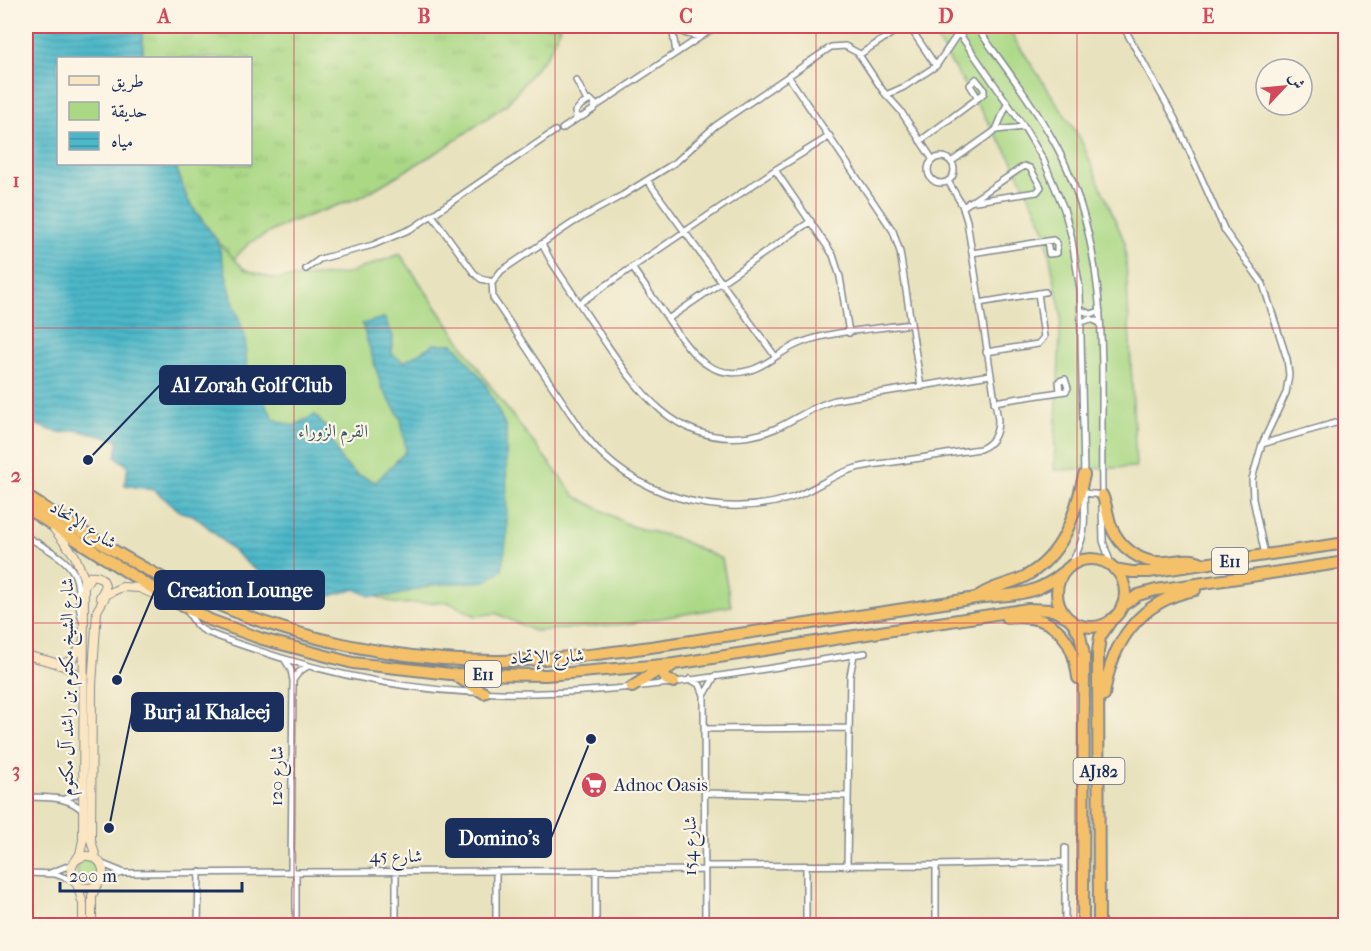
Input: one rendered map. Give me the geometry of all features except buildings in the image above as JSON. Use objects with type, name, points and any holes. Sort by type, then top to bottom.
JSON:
[{"type":"highway","points":[[976,598],[985,591],[1005,586],[1027,575],[1040,566],[1056,549],[1070,528],[1084,475]]},
{"type":"highway","points":[[1102,495],[1114,532],[1128,550],[1154,562],[1191,559],[1205,565]]},
{"type":"highway","name":"شارع الإتحاد","points":[[26,496],[157,575],[227,609],[264,622],[354,647],[420,657],[500,661],[629,651],[1039,590],[1066,570]]},
{"type":"highway","name":"شارع الإتحاد","points":[[26,508],[168,598],[210,620],[236,630],[352,663],[450,674],[546,675],[670,665],[974,616],[1040,609],[1053,610],[1069,618]]},
{"type":"highway","name":"E11","points":[[1113,568],[1149,572],[1346,543]]},
{"type":"highway","points":[[1086,559],[1095,559],[1113,568],[1124,586],[1122,606],[1112,620],[1096,627],[1087,627],[1069,618],[1061,609],[1057,590],[1066,570],[1086,559]]},
{"type":"highway","name":"E11","points":[[1122,606],[1138,595],[1150,591],[1346,562]]},
{"type":"highway","points":[[1099,728],[1109,665],[1135,621],[1155,606],[1177,594],[1203,589],[1211,581]]},
{"type":"highway","points":[[974,616],[992,620],[1033,618],[1061,632],[1077,662],[1084,708]]},
{"type":"highway","name":"AJ182","points":[[1069,618],[1083,644],[1083,926]]},
{"type":"highway","name":"AJ182","points":[[1099,926],[1098,645],[1103,631],[1112,620]]},
{"type":"highway","points":[[670,665],[664,675],[667,680],[674,682]]},
{"type":"highway","points":[[632,687],[670,665]]},
{"type":"highway","points":[[450,674],[465,680],[484,693]]},
{"type":"street","points":[[673,26],[684,33],[700,37]]},
{"type":"street","points":[[673,26],[676,53]]},
{"type":"street","points":[[562,129],[717,26]]},
{"type":"street","points":[[859,55],[904,26],[911,29],[936,66]]},
{"type":"street","points":[[954,26],[1024,127],[1043,159],[1064,209],[1077,262],[1081,310],[1084,534],[1078,551],[1066,570]]},
{"type":"street","points":[[976,26],[1049,134],[1073,183],[1090,234],[1100,311],[1103,541],[1113,568]]},
{"type":"street","points":[[1123,26],[1175,119],[1224,231],[1255,271],[1269,297],[1287,359],[1289,375],[1283,403],[1262,444],[1251,485],[1265,555]]},
{"type":"street","points":[[886,95],[904,87],[936,66],[959,32]]},
{"type":"street","points":[[933,159],[859,55],[848,47],[836,46],[827,49],[715,126],[676,162],[624,195],[574,222],[501,271],[493,282],[495,302],[594,446],[622,471],[667,494],[691,502],[723,506],[767,503],[803,494],[845,471],[980,449],[990,443],[997,433],[998,420],[967,221],[963,207],[948,181]]},
{"type":"street","points":[[788,76],[893,231],[900,252],[921,387]]},
{"type":"street","points":[[576,80],[587,101]]},
{"type":"street","points":[[920,141],[978,98]]},
{"type":"street","points":[[578,118],[575,115],[576,110],[587,101],[593,101],[595,107]]},
{"type":"street","points":[[996,130],[1007,104]]},
{"type":"street","points":[[951,162],[996,130],[1024,127]]},
{"type":"street","points":[[306,269],[320,259],[391,238],[432,215],[555,131]]},
{"type":"street","points":[[580,303],[775,170],[830,136]]},
{"type":"street","points":[[946,158],[951,162],[954,169],[948,181],[935,182],[930,178],[928,171],[933,159],[946,158]]},
{"type":"street","points":[[963,207],[969,202],[1023,166],[1030,168],[1041,187],[1037,192],[969,202]]},
{"type":"street","points":[[775,170],[827,245],[837,266],[849,333]]},
{"type":"street","points":[[647,180],[683,233],[722,282],[775,356]]},
{"type":"street","points":[[432,215],[474,273],[481,279],[493,282]]},
{"type":"street","points":[[668,319],[811,221]]},
{"type":"street","points":[[972,253],[1047,241]]},
{"type":"street","points":[[542,244],[551,261],[626,372],[648,399],[675,420],[702,432],[731,437],[761,434],[779,428],[812,408],[827,402],[990,375]]},
{"type":"street","points":[[632,267],[686,347],[701,361],[725,372],[744,371],[761,366],[790,347],[807,340],[911,324]]},
{"type":"street","points":[[979,303],[1045,292]]},
{"type":"street","points":[[986,352],[1038,344],[1042,341],[1044,337],[1038,293]]},
{"type":"street","points":[[1081,310],[1090,314],[1100,311]]},
{"type":"street","points":[[1081,322],[1091,319],[1100,322]]},
{"type":"street","points":[[994,402],[1060,392]]},
{"type":"street","points":[[1262,444],[1346,420]]},
{"type":"street","points":[[1084,493],[1102,495]]},
{"type":"street","name":"شارع الشيخ مكتوم بن راشد آل مكتوم","points":[[49,523],[79,563],[84,586],[83,840],[80,854],[74,862]]},
{"type":"street","points":[[26,536],[62,559],[71,569],[76,581],[83,623]]},
{"type":"street","points":[[84,586],[91,576],[98,576],[104,581],[105,588],[99,597],[98,607]]},
{"type":"street","name":"شارع الشيخ مكتوم بن راشد آل مكتوم","points":[[98,860],[91,840],[91,806],[92,685],[98,607],[110,592],[125,586],[139,588],[168,598]]},
{"type":"street","points":[[184,605],[193,622],[203,631],[285,660],[395,684],[449,691],[484,693],[602,690],[674,682],[865,653]]},
{"type":"street","points":[[59,665],[72,660],[83,643]]},
{"type":"street","points":[[26,655],[72,670],[83,681]]},
{"type":"street","points":[[847,866],[850,676],[854,655]]},
{"type":"street","points":[[838,657],[847,667],[850,676]]},
{"type":"street","name":"شارع 120","points":[[285,660],[291,670],[293,681],[293,872],[296,926]]},
{"type":"street","points":[[293,681],[299,672],[308,666]]},
{"type":"street","points":[[704,695],[715,676]]},
{"type":"street","points":[[690,679],[700,685],[704,695]]},
{"type":"street","name":"شارع 154","points":[[704,695],[705,926]]},
{"type":"street","points":[[704,729],[849,728]]},
{"type":"street","points":[[64,799],[75,795],[82,787]]},
{"type":"street","points":[[705,793],[847,796]]},
{"type":"street","points":[[26,797],[64,799],[75,804],[83,812]]},
{"type":"street","points":[[1065,848],[1065,926]]},
{"type":"street","points":[[48,873],[83,856],[98,860],[103,875],[92,896],[92,926]]},
{"type":"street","name":"شارع 45","points":[[98,860],[123,873]]},
{"type":"street","points":[[74,862],[71,873],[83,904],[83,926]]},
{"type":"street","name":"شارع 45","points":[[98,883],[108,877],[123,873],[596,870],[1065,862]]},
{"type":"street","points":[[936,865],[936,926]]},
{"type":"street","points":[[806,866],[806,926]]},
{"type":"street","points":[[596,870],[596,926]]},
{"type":"street","points":[[396,871],[396,926]]},
{"type":"street","points":[[496,871],[496,926]]},
{"type":"street","points":[[198,872],[198,926]]},
{"type":"street","points":[[26,873],[48,873],[85,888],[98,883]]},
{"type":"green space","name":"القرم الزوراء","points":[[26,26],[142,26],[143,57],[57,57],[57,165],[175,165],[188,201],[219,243],[244,269],[274,279],[346,274],[400,254],[501,401],[575,496],[631,526],[676,538],[722,559],[731,606],[627,624],[534,631],[496,613],[476,616],[448,602],[397,604],[355,589],[314,600],[277,584],[249,565],[193,515],[181,512],[154,490],[125,485],[128,466],[116,457],[119,440],[76,430],[60,433],[37,425],[26,418]]},
{"type":"green space","points":[[142,26],[561,26],[549,52],[507,104],[444,148],[361,197],[288,223],[249,243],[234,259],[218,242],[188,201],[175,165],[252,165],[252,57],[143,57]]},
{"type":"green space","points":[[928,26],[1006,26],[1080,138],[1125,243],[1136,467],[1054,470],[1061,313],[1044,227],[1012,160]]},
{"type":"green space","points":[[89,859],[98,862],[101,871],[98,880],[89,883],[80,880],[77,871],[80,862]]},
{"type":"water","name":"القرم الزوراء","points":[[26,26],[142,26],[143,57],[57,57],[57,165],[175,165],[188,201],[218,242],[232,298],[245,337],[247,372],[274,419],[293,426],[315,415],[328,430],[341,460],[356,474],[376,482],[406,451],[401,419],[382,388],[362,324],[384,318],[393,336],[392,354],[404,362],[434,344],[454,344],[485,383],[506,427],[507,535],[502,570],[486,581],[432,585],[394,596],[370,596],[355,589],[314,600],[277,584],[249,565],[193,515],[181,512],[154,490],[125,485],[128,466],[116,457],[119,440],[76,430],[60,433],[37,425],[26,418]]},
{"type":"place","name":"Al Zorah Golf Club","points":[[88,460]]},
{"type":"place","name":"Creation Lounge","points":[[117,680]]},
{"type":"place","name":"Domino's","points":[[591,739]]},
{"type":"place","name":"Adnoc Oasis","points":[[594,785]]},
{"type":"place","name":"Burj al Khaleej","points":[[109,828]]}]
